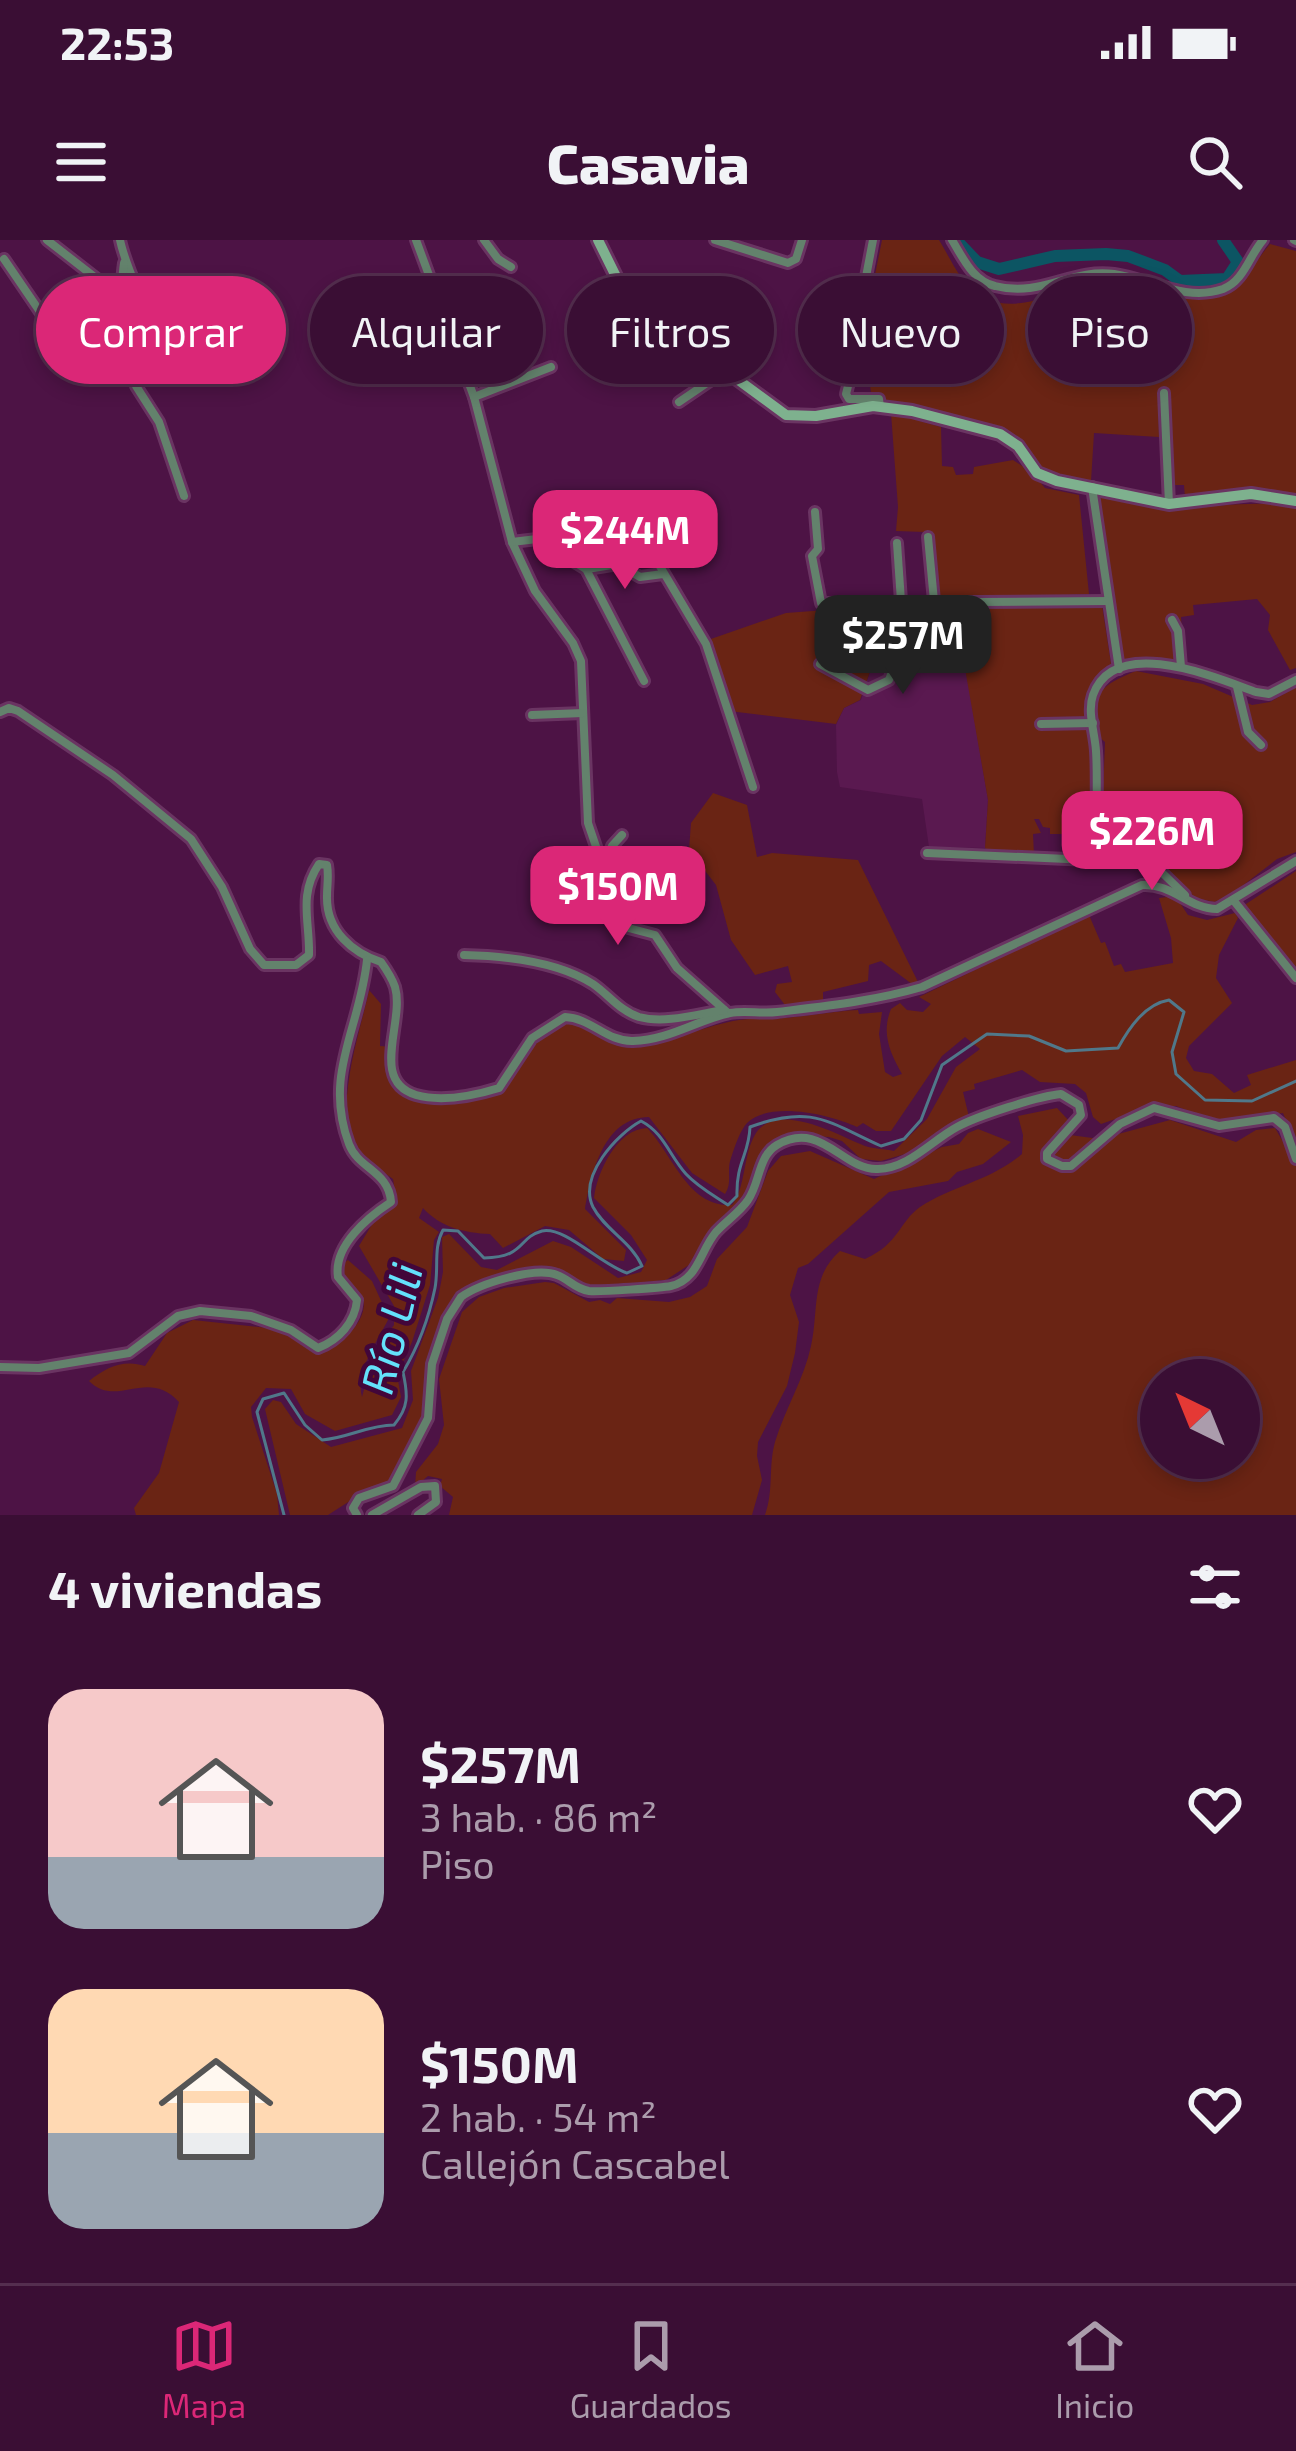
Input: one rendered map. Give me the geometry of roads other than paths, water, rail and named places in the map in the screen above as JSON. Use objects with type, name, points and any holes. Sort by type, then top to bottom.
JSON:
[{"type":"street","points":[[47,240],[93,276]]},
{"type":"street","points":[[120,240],[130,276]]},
{"type":"street","points":[[416,240],[430,276]]},
{"type":"street","points":[[484,240],[498,259],[511,266]]},
{"type":"street","points":[[598,240],[616,276]]},
{"type":"street","points":[[716,240],[788,263],[796,259],[802,240]]},
{"type":"street","points":[[866,276],[873,240]]},
{"type":"street","points":[[952,240],[970,270],[992,286],[1028,290],[1087,275],[1115,274],[1174,291],[1216,291],[1238,280],[1263,240]]},
{"type":"street","points":[[4,259],[36,307]]},
{"type":"street","points":[[122,276],[124,261]]},
{"type":"street","points":[[474,397],[551,367]]},
{"type":"street","points":[[137,384],[159,422],[184,496]]},
{"type":"street","points":[[470,384],[512,542],[531,584],[581,661],[588,823],[614,920],[655,935],[677,968],[727,1012]]},
{"type":"street","points":[[679,402],[705,384]]},
{"type":"street","points":[[745,384],[786,415],[816,416],[880,406],[1000,434],[1018,446],[1045,478],[1169,504],[1251,494],[1296,501]]},
{"type":"street","points":[[849,384],[848,399],[879,399],[880,406]]},
{"type":"street","points":[[1164,393],[1169,504]]},
{"type":"street","points":[[1092,487],[1119,668]]},
{"type":"street","points":[[635,497],[650,548],[706,644],[754,787]]},
{"type":"street","points":[[815,512],[818,549],[812,556],[821,603],[1108,602]]},
{"type":"street","points":[[928,537],[934,601]]},
{"type":"street","points":[[512,542],[538,539],[586,569],[644,681]]},
{"type":"street","points":[[897,543],[901,601]]},
{"type":"street","points":[[586,569],[618,564],[640,577],[663,574]]},
{"type":"street","points":[[820,664],[868,690],[889,680],[896,663],[878,628],[853,620],[865,602]]},
{"type":"street","points":[[1172,620],[1178,631],[1180,667]]},
{"type":"street","points":[[1190,901],[1148,859],[1112,848],[1099,836],[1092,698],[1119,668],[1147,663],[1180,667],[1269,694],[1296,680]]},
{"type":"street","points":[[1237,686],[1249,732],[1261,745]]},
{"type":"street","points":[[0,712],[14,709],[113,775],[179,827],[203,855],[250,949],[264,965],[296,965],[309,955],[304,899],[314,870],[324,863],[329,871],[331,920],[338,934],[368,960],[381,962],[395,988],[390,1064],[395,1084],[403,1091],[432,1099],[499,1088],[532,1038],[565,1017],[585,1020],[619,1040],[634,1041],[681,1033],[727,1012]]},
{"type":"street","points":[[532,716],[583,713]]},
{"type":"street","points":[[1041,724],[1093,722]]},
{"type":"street","points":[[604,870],[611,846],[622,835]]},
{"type":"street","points":[[927,853],[1090,860],[1130,852]]},
{"type":"street","points":[[464,955],[514,959],[583,979],[642,1018],[770,1013],[904,992],[1142,885],[1166,888],[1211,910],[1234,901],[1296,861]]},
{"type":"street","points":[[1234,901],[1296,978]]},
{"type":"street","points":[[0,1367],[39,1368],[129,1353],[178,1316],[200,1311],[251,1316],[291,1330],[318,1348],[347,1327],[357,1300],[338,1276],[340,1252],[377,1210],[391,1202],[382,1175],[351,1150],[337,1090],[368,960]]},
{"type":"street","points":[[357,1515],[354,1504],[370,1492],[393,1486],[423,1435],[436,1348],[460,1297],[511,1277],[550,1273],[595,1292],[682,1282],[698,1266],[710,1240],[748,1200],[772,1148],[784,1142],[816,1140],[866,1169],[881,1169],[913,1157],[962,1124],[1061,1094],[1079,1105],[1081,1115],[1049,1147],[1047,1159],[1062,1166],[1071,1166],[1120,1124],[1154,1108],[1220,1126],[1274,1118],[1285,1127],[1296,1160]]},
{"type":"street","points":[[373,1515],[421,1487],[434,1486],[436,1502],[418,1515]]},
{"type":"waterway","points":[[956,240],[977,262],[999,269],[1055,256],[1106,254],[1128,256],[1180,281],[1227,279],[1238,262],[1223,240]]},
{"type":"waterway","name":"Río Lili","points":[[284,1515],[257,1412],[263,1399],[284,1393],[305,1425],[322,1440],[394,1425],[406,1400],[403,1372],[433,1299],[443,1230],[458,1231],[484,1258],[507,1254],[534,1234],[551,1231],[627,1273],[642,1266],[598,1215],[590,1195],[602,1157],[641,1121],[661,1138],[691,1179],[728,1205],[737,1196],[750,1127],[805,1117],[833,1123],[881,1146],[904,1139],[921,1120],[942,1065],[987,1034],[1029,1036],[1066,1051],[1118,1048],[1145,1012],[1169,1000],[1184,1012],[1172,1052],[1176,1074],[1205,1100],[1252,1101],[1296,1081]]}]
